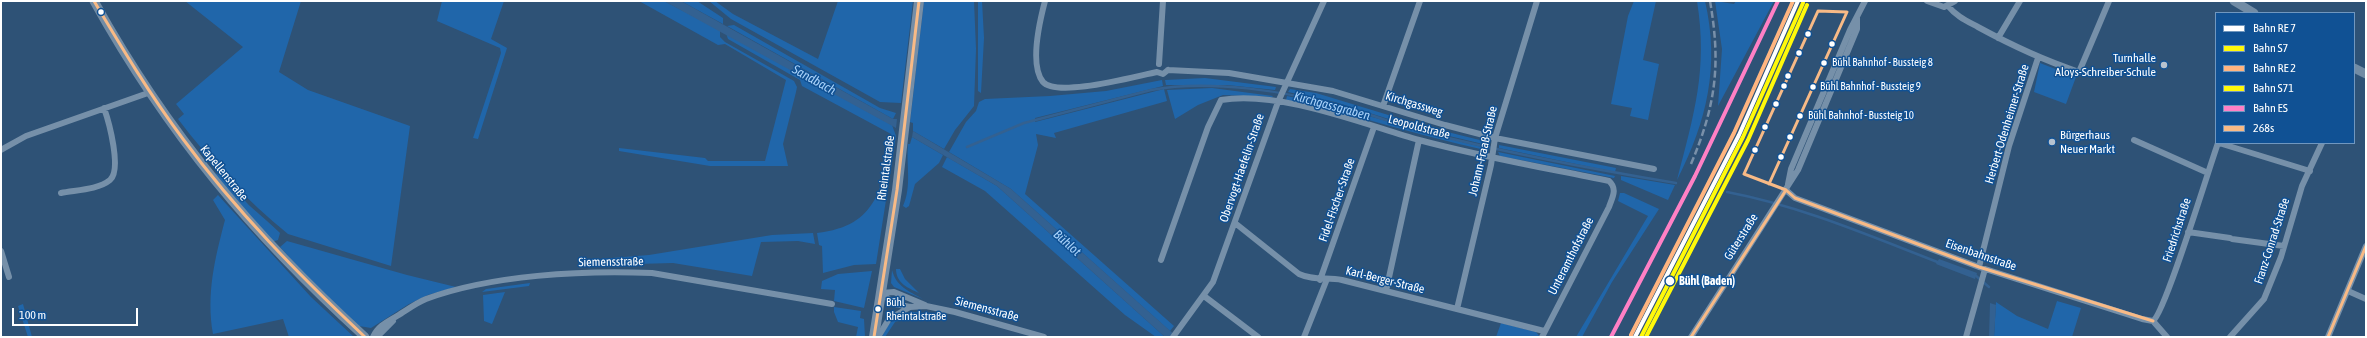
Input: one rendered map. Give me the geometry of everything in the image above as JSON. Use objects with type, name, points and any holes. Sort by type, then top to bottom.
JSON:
[{"type":"main road","name":"Rheintalstraße","points":[[874,337],[906,121],[919,1]]},
{"type":"street","name":"Kapellenstraße","points":[[94,1],[148,93],[207,172],[240,212],[320,296],[366,337]]},
{"type":"street","name":"Kirchgassweg","points":[[1045,1],[1039,28],[1037,54],[1040,76],[1043,82],[1050,86],[1069,88],[1157,72],[1165,74],[1168,70],[1212,71],[1332,91],[1494,140],[1654,169]]},
{"type":"street","points":[[1157,72],[1156,67],[1159,64],[1163,1]]},
{"type":"street","name":"Obervogt-Haefelin-Straße","points":[[1173,337],[1214,282],[1279,100],[1324,1]]},
{"type":"street","points":[[1383,106],[1420,1]]},
{"type":"street","name":"Johann-Fraaß-Straße","points":[[1457,309],[1494,140],[1537,1]]},
{"type":"street","name":"Güterstraße","points":[[1691,337],[1798,170],[1857,29],[1857,17],[1865,1]]},
{"type":"street","points":[[1926,1],[1939,6],[1948,6],[1955,1]]},
{"type":"street","points":[[1998,38],[2020,1]]},
{"type":"street","points":[[1948,6],[1954,13],[1998,38],[2038,58],[2079,72],[2108,1]]},
{"type":"street","points":[[2234,1],[2252,12]]},
{"type":"street","name":"Herbert-Odenheimer-Straße","points":[[1966,337],[1981,279],[1982,268],[2009,146],[2038,58]]},
{"type":"street","points":[[1159,64],[1166,66],[1168,70]]},
{"type":"street","points":[[2355,68],[2366,74]]},
{"type":"street","points":[[1,150],[26,136],[148,93]]},
{"type":"street","name":"Leopoldstraße","points":[[1161,260],[1218,104],[1221,100],[1236,97],[1279,100],[1326,112],[1419,140],[1609,182],[1613,185]]},
{"type":"street","points":[[61,193],[99,185],[109,181],[113,176],[114,156],[104,108]]},
{"type":"street","name":"Fidel-Fischer-Straße","points":[[1304,337],[1374,127]]},
{"type":"street","points":[[1386,291],[1419,140]]},
{"type":"street","points":[[2134,140],[2208,173]]},
{"type":"street","name":"Friedrichstraße","points":[[2153,321],[2160,314],[2218,144]]},
{"type":"street","points":[[2221,144],[2310,170]]},
{"type":"street","name":"Franz-Conrad-Straße","points":[[2230,337],[2262,304],[2284,246],[2290,220],[2321,144]]},
{"type":"street","name":"Unteramthofstraße","points":[[1544,335],[1607,211],[1614,192],[1613,185]]},
{"type":"street","name":"Eisenbahnstraße","points":[[1786,190],[1795,198],[1982,268],[2142,319],[2153,321]]},
{"type":"street","name":"Karl-Berger-Straße","points":[[1235,223],[1299,274],[1324,280],[1342,280],[1457,309],[1544,335]]},
{"type":"street","points":[[2188,232],[2284,246]]},
{"type":"street","points":[[2328,337],[2366,246]]},
{"type":"street","points":[[1,251],[9,277]]},
{"type":"street","name":"Siemensstraße","points":[[372,337],[382,325],[426,299],[462,289],[549,276],[621,272],[652,273],[832,304]]},
{"type":"street","points":[[2348,291],[2366,299]]},
{"type":"street","points":[[881,293],[894,292],[926,306]]},
{"type":"street","name":"Siemensstraße","points":[[881,293],[889,301],[910,307],[926,306],[1044,337]]},
{"type":"street","points":[[1204,296],[1258,337]]},
{"type":"street","points":[[878,337],[889,319],[910,307]]},
{"type":"street","name":"Siemensstraße","points":[[376,337],[384,332],[396,316]]},
{"type":"street","points":[[2153,321],[2167,337]]},
{"type":"shaded area","points":[[185,1],[301,1],[279,72],[308,90],[410,126],[391,266],[288,234],[258,208],[230,180],[178,119],[184,114],[176,104],[243,47]]},
{"type":"shaded area","points":[[442,1],[504,1],[491,39],[507,48],[478,139],[473,138],[501,53],[500,48],[437,21]]},
{"type":"shaded area","points":[[639,1],[664,1],[720,30],[720,37],[725,42],[794,81],[797,87],[783,144],[788,166],[710,166],[619,151],[619,148],[705,158],[708,161],[765,161],[786,80],[725,44],[718,45]]},
{"type":"shaded area","points":[[681,1],[697,1],[723,18],[723,24]]},
{"type":"shaded area","points":[[709,1],[715,1],[733,14],[818,59],[838,1],[913,1],[901,103],[880,102],[731,19]]},
{"type":"shaded area","points":[[924,1],[974,1],[976,49],[974,106],[955,130],[944,149],[913,131],[913,123],[910,122]]},
{"type":"shaded area","points":[[978,1],[982,1],[984,38],[981,93],[978,91]]},
{"type":"shaded area","points":[[1634,1],[1656,1],[1643,60],[1659,64],[1648,120],[1630,116],[1632,108],[1611,104],[1628,16]]},
{"type":"shaded area","points":[[1697,1],[1705,1],[1711,48],[1711,71],[1703,115],[1696,136],[1677,180],[1698,92],[1701,49]]},
{"type":"shaded area","points":[[1715,1],[1734,4],[1736,1],[1774,1],[1718,106],[1722,49]]},
{"type":"shaded area","points":[[734,25],[880,108],[896,113],[893,119],[727,26]]},
{"type":"shaded area","points":[[726,33],[892,125],[896,136],[876,264],[854,265],[823,273],[822,246],[819,245],[817,233],[838,229],[854,222],[866,212],[874,200],[880,186],[885,170],[891,134],[802,86],[800,80],[728,39]]},
{"type":"shaded area","points":[[2040,63],[2076,77],[2066,104],[2034,92]]},
{"type":"shaded area","points":[[1205,78],[1276,87],[1275,90],[1227,85],[1166,85],[1165,80]]},
{"type":"shaded area","points":[[1162,80],[1163,86],[1035,118],[1035,122],[1164,89],[1167,101],[1054,133],[1056,138],[1036,134],[1038,145],[1025,194],[1174,326],[1170,331],[1011,189],[949,152],[966,122],[976,111],[979,102],[985,99],[1050,96],[1106,91]]},
{"type":"shaded area","points":[[1212,88],[1273,96],[1223,95],[1198,105],[1175,119],[1167,90]]},
{"type":"shaded area","points":[[1290,89],[1316,93],[1431,128],[1488,142],[1487,145],[1420,129],[1335,102],[1288,92]]},
{"type":"shaded area","points":[[1287,96],[1337,107],[1486,148],[1485,150],[1435,138],[1336,111],[1286,100]]},
{"type":"shaded area","points":[[912,137],[943,155],[939,163],[915,184],[909,206],[906,208],[903,206],[906,198],[908,183],[908,144],[910,144]]},
{"type":"shaded area","points":[[1499,145],[1616,168],[1615,172],[1499,148]]},
{"type":"shaded area","points":[[1498,152],[1615,176],[1614,178],[1500,156]]},
{"type":"shaded area","points":[[947,157],[997,186],[1165,337],[1156,337],[1125,315],[985,191],[942,167]]},
{"type":"shaded area","points":[[211,172],[223,177],[251,207],[280,233],[278,240],[272,242]]},
{"type":"shaded area","points":[[1621,176],[1675,185],[1668,200],[1621,180]]},
{"type":"shaded area","points":[[1620,193],[1624,193],[1659,209],[1612,282],[1582,337],[1576,337],[1648,216],[1618,201]]},
{"type":"shaded area","points":[[218,195],[311,297],[354,337],[289,337],[283,319],[213,334],[211,319],[211,290],[215,262],[225,220],[213,200]]},
{"type":"shaded area","points":[[813,233],[815,244],[798,241],[761,242],[752,276],[673,263],[600,265],[600,259],[649,255],[772,235]]},
{"type":"shaded area","points":[[287,241],[407,275],[456,287],[428,295],[409,304],[371,328],[359,326],[309,279],[280,247]]},
{"type":"shaded area","points":[[896,269],[900,269],[905,279],[919,293],[907,287],[900,281]]},
{"type":"shaded area","points":[[892,270],[896,280],[903,288],[923,299],[894,287],[891,283]]},
{"type":"shaded area","points":[[872,271],[864,308],[834,301],[835,290],[821,289],[822,281],[838,274]]},
{"type":"shaded area","points":[[530,283],[529,286],[482,292],[486,289]]},
{"type":"shaded area","points":[[505,292],[492,324],[484,321],[483,295]]},
{"type":"shaded area","points":[[2057,301],[2081,308],[2072,337],[1994,337],[1996,302],[2017,316],[2048,329]]},
{"type":"shaded area","points":[[23,304],[32,337],[28,337],[18,306]]},
{"type":"shaded area","points":[[834,307],[861,311],[860,318],[864,319],[865,337],[856,337],[858,327],[838,322],[834,312]]},
{"type":"shaded area","points":[[912,312],[921,312],[920,314],[895,322],[885,337],[882,337],[887,327],[893,320],[901,315]]},
{"type":"shaded area","points":[[1501,323],[1536,332],[1540,337],[1496,337]]},
{"type":"water","name":"Sandbach","points":[[664,1],[681,1],[893,119],[897,119],[896,128]]},
{"type":"water","name":"Bühlot","points":[[913,131],[1011,189],[1177,337],[1165,337],[997,186],[912,137]]},
{"type":"water","points":[[1939,259],[1977,273],[1975,279],[1936,264]]},
{"type":"water","points":[[1990,303],[1996,305],[1994,337],[1989,337]]},
{"type":"waterway","name":"Kirchgassgraben","points":[[967,147],[1024,123],[1151,90],[1174,87],[1222,86],[1247,88],[1321,101],[1424,132],[1487,147],[1676,183]]},
{"type":"waterway","name":"Kirchgassgraben","points":[[1727,192],[1755,198],[1808,213],[1940,263]]},
{"type":"waterway","name":"Kirchgassgraben","points":[[1975,275],[1989,287]]},
{"type":"railway","points":[[1691,164],[1706,122],[1714,84],[1715,45],[1710,1]]},
{"type":"transit line","name":"268s","points":[[94,1],[148,88],[203,166],[269,242],[365,337]]},
{"type":"transit line","name":"268s","points":[[874,337],[897,190],[919,1]]},
{"type":"transit line","points":[[1631,335],[1734,133],[1793,1]]},
{"type":"transit line","points":[[1635,337],[1739,135],[1798,1]]},
{"type":"transit line","name":"268s","points":[[1847,12],[1818,11],[1744,174],[1786,190],[1795,198],[1979,267],[2153,321]]},
{"type":"transit line","name":"268s","points":[[1769,184],[1847,12]]},
{"type":"transit line","name":"268s","points":[[1691,337],[1786,190]]},
{"type":"transit line","name":"268s","points":[[2328,337],[2366,246]]},
{"type":"rail line","name":"ES","points":[[1611,337],[1695,176],[1778,1]]},
{"type":"rail line","name":"S7","points":[[1641,337],[1743,137],[1803,3]]},
{"type":"rail line","name":"S71","points":[[1646,337],[1748,140],[1807,5]]},
{"type":"place","name":"Bühl Bahnhof - Bussteig 8","points":[[1824,63]]},
{"type":"place","name":"Turnhalle Aloys-Schreiber-Schule","points":[[2164,65]]},
{"type":"place","name":"Bühl Bahnhof - Bussteig 9","points":[[1813,87]]},
{"type":"place","name":"Bühl Bahnhof - Bussteig 10","points":[[1800,116]]},
{"type":"place","name":"Bürgerhaus Neuer Markt","points":[[2052,142]]},
{"type":"place","name":"Bühl (Baden)","points":[[1670,281]]},
{"type":"place","name":"Bühl Rheintalstraße","points":[[878,309]]}]
